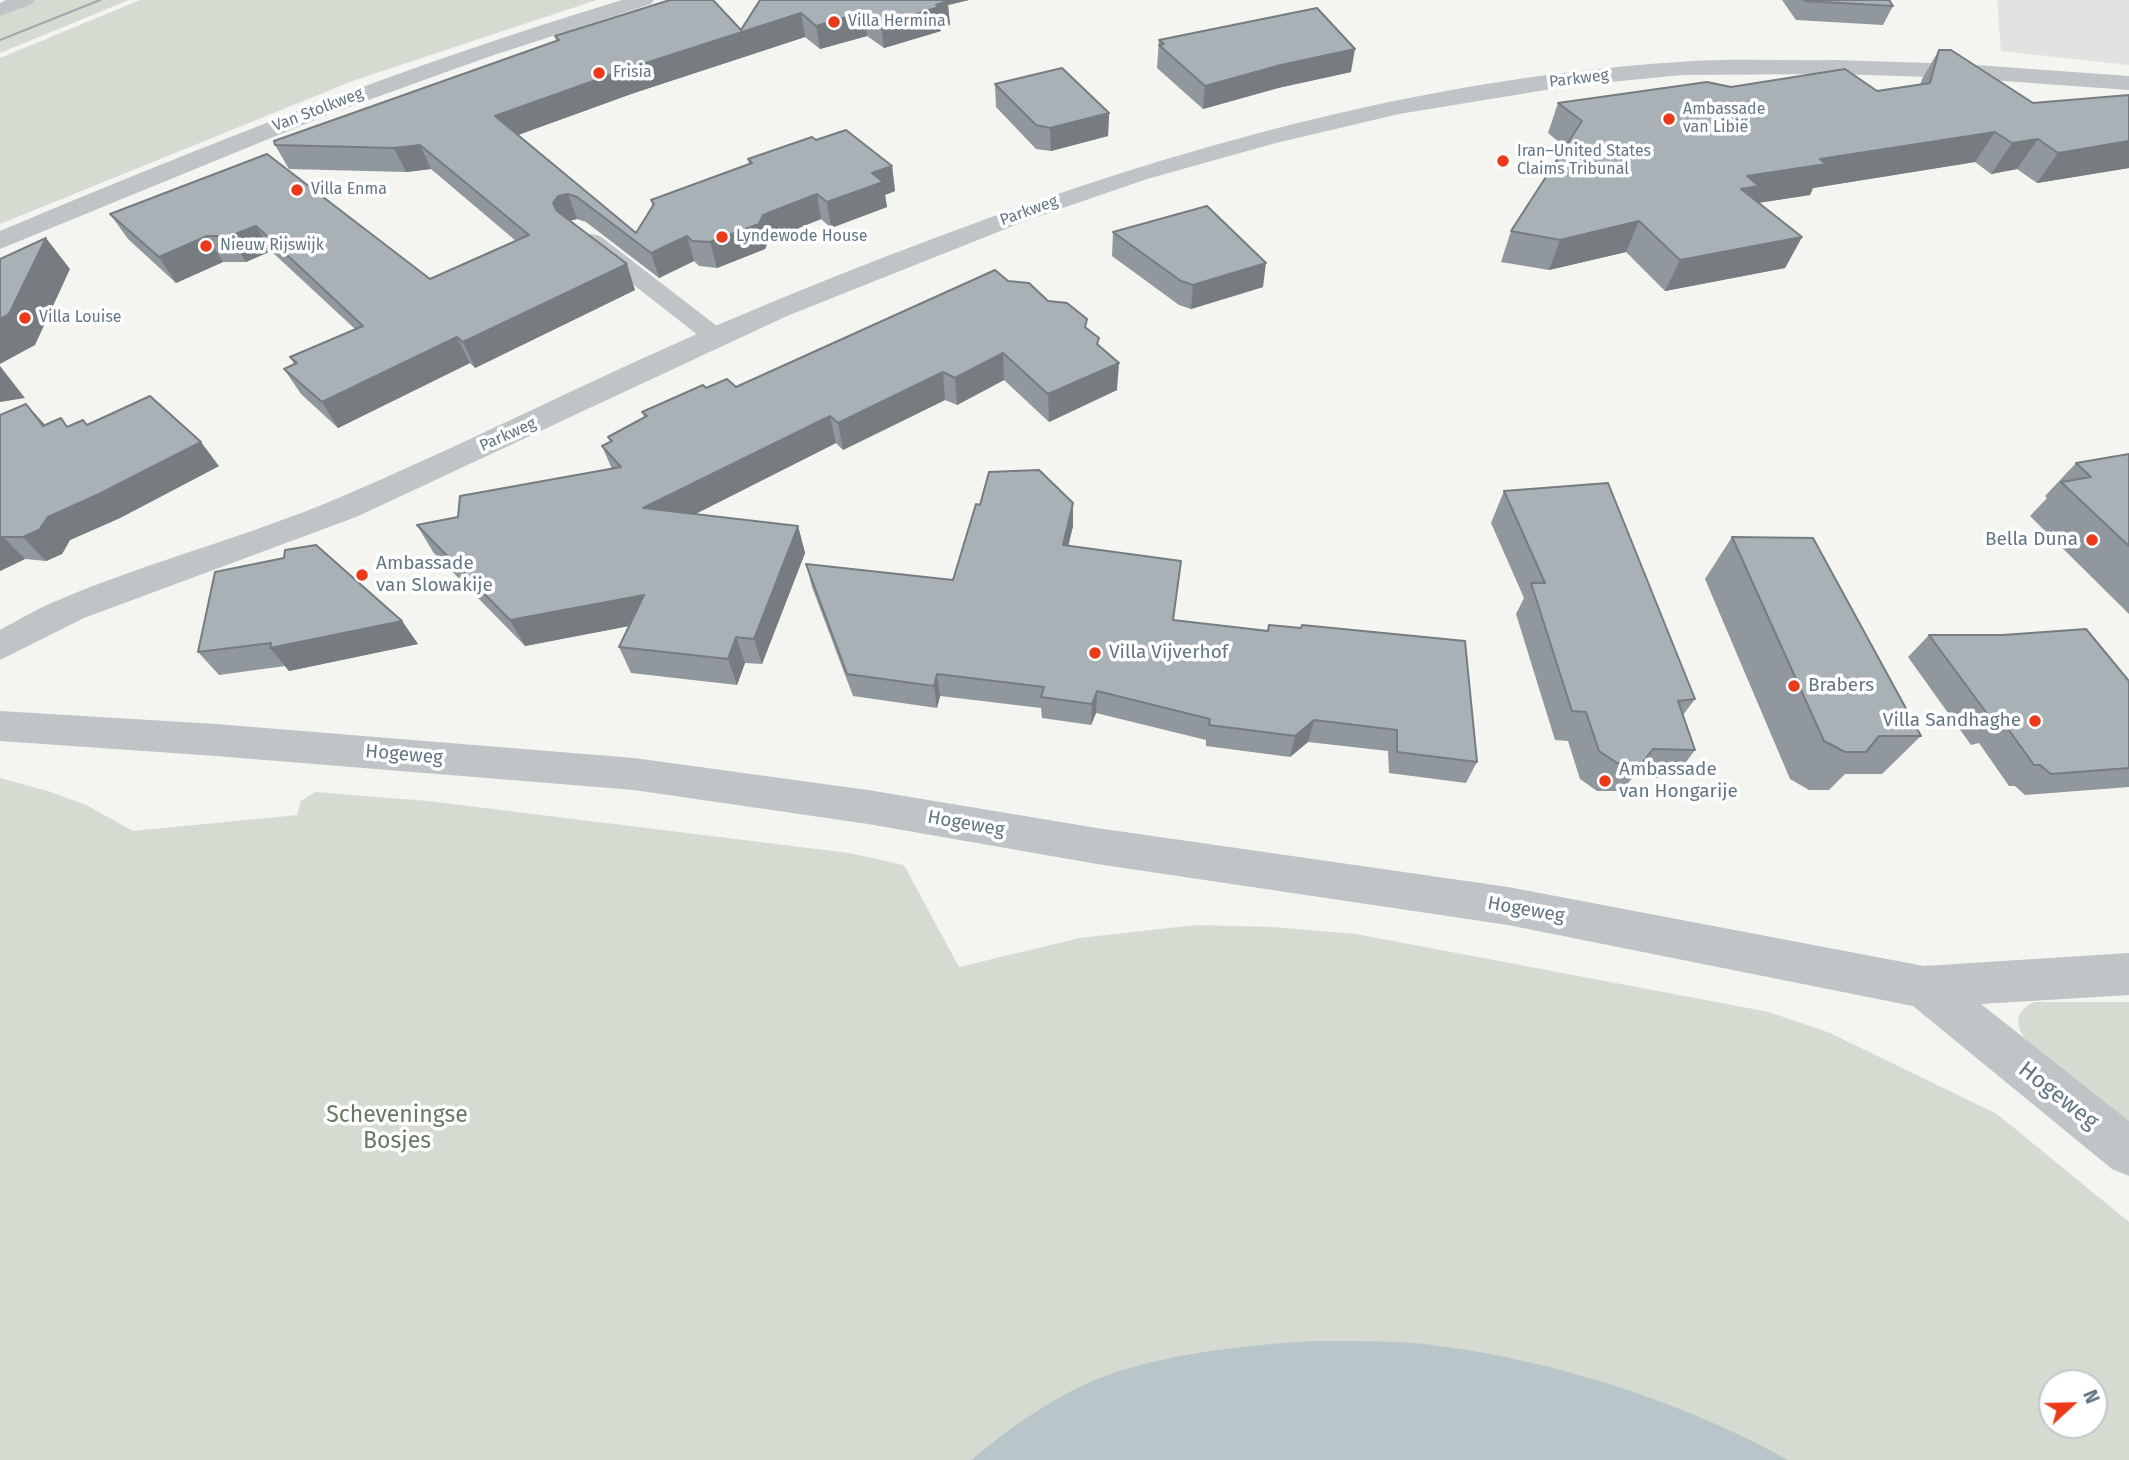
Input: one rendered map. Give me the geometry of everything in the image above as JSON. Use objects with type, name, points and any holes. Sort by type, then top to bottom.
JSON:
[{"type":"street","points":[[0,10],[25,0]]},
{"type":"street","name":"Van Stolkweg","points":[[0,241],[178,164],[368,91],[500,43],[645,0]]},
{"type":"street","name":"Parkweg","points":[[0,646],[71,609],[344,509],[777,310],[1019,214],[1138,174],[1244,144],[1399,107],[1570,79],[1682,68],[1848,67],[1962,71],[2129,83]]},
{"type":"street","name":"Hogeweg","points":[[0,726],[216,740],[634,775],[868,807],[1097,846],[1508,905],[1924,987],[2129,974]]},
{"type":"street","name":"Hogeweg","points":[[1924,987],[2129,1152]]},
{"type":"lane","points":[[576,229],[718,338]]},
{"type":"shaded area","points":[[1997,0],[2129,0],[2129,65],[2001,51]]},
{"type":"shaded area","points":[[1312,1341],[1424,1344],[1529,1362],[1619,1387],[1664,1403],[1749,1439],[1788,1460],[971,1460],[1009,1430],[1063,1395],[1131,1367],[1192,1354]]},
{"type":"green space","points":[[35,0],[129,0],[0,53],[0,14]]},
{"type":"green space","points":[[140,0],[597,0],[355,80],[0,224],[0,58]]},
{"type":"green space","name":"Scheveningse Bosjes","points":[[0,778],[86,805],[133,831],[297,815],[301,801],[315,792],[428,801],[849,853],[904,865],[959,967],[1080,938],[1196,925],[1273,927],[1356,934],[1769,1012],[1830,1033],[1997,1114],[2129,1222],[2129,1460],[0,1460]]},
{"type":"green space","points":[[2034,1002],[2129,1002],[2129,1122],[2031,1046],[2022,1034],[2018,1022],[2022,1011]]},
{"type":"building","points":[[670,0],[713,0],[741,30],[760,0],[948,1],[936,5],[939,7],[881,25],[864,12],[816,26],[801,13],[627,69],[495,116],[636,233],[654,204],[651,200],[752,163],[748,159],[812,137],[816,140],[846,130],[892,166],[872,173],[883,182],[827,202],[817,194],[763,215],[759,224],[710,242],[692,241],[687,236],[651,253],[577,197],[568,194],[558,196],[553,203],[557,211],[627,264],[463,342],[457,337],[322,402],[284,369],[297,363],[290,357],[363,326],[256,226],[230,236],[207,236],[159,257],[110,214],[267,154],[430,279],[529,235],[420,145],[394,148],[275,145],[274,141],[559,40],[555,36]]},
{"type":"building","points":[[1889,0],[1893,6],[1805,1]]},
{"type":"building","points":[[1317,8],[1355,49],[1281,65],[1205,86],[1159,45],[1164,44],[1159,40]]},
{"type":"building","points":[[1939,50],[1951,50],[2033,103],[2129,95],[2129,141],[2058,153],[2038,139],[2012,143],[1995,132],[1820,159],[1826,164],[1747,176],[1759,186],[1741,189],[1802,237],[1680,260],[1639,221],[1560,240],[1511,231],[1582,121],[1558,103],[1707,82],[1731,87],[1845,69],[1877,91],[1930,83]]},
{"type":"building","points":[[1062,68],[1109,113],[1050,128],[1036,125],[995,84]]},
{"type":"building","points":[[1207,206],[1266,263],[1193,285],[1181,281],[1113,232]]},
{"type":"building","points":[[46,238],[9,314],[0,319],[0,259]]},
{"type":"building","points":[[995,270],[1008,281],[1029,283],[1048,301],[1067,303],[1087,319],[1085,327],[1099,338],[1097,344],[1119,363],[1048,394],[1003,353],[955,378],[943,372],[838,423],[830,416],[643,508],[798,526],[754,639],[736,637],[728,659],[619,647],[644,595],[510,620],[417,525],[458,517],[460,496],[621,467],[602,446],[612,441],[608,437],[647,416],[642,412],[703,385],[706,388],[727,379],[736,387]]},
{"type":"building","points":[[150,396],[201,442],[48,517],[39,530],[23,537],[0,537],[0,415],[26,404],[43,426],[61,418],[67,427],[83,420],[87,425]]},
{"type":"building","points":[[2129,454],[2129,546],[2061,482],[2091,477],[2076,463]]},
{"type":"building","points":[[1039,470],[1073,503],[1063,545],[1181,561],[1173,620],[1268,631],[1269,625],[1301,628],[1302,625],[1465,641],[1477,762],[1397,752],[1397,730],[1314,720],[1295,736],[1209,725],[1210,719],[1097,691],[1092,704],[1041,697],[1044,687],[937,674],[934,686],[847,674],[806,564],[953,580],[976,504],[980,505],[989,472]]},
{"type":"building","points":[[1608,483],[1695,699],[1678,701],[1695,750],[1653,749],[1642,763],[1617,763],[1599,751],[1586,712],[1572,711],[1531,583],[1545,583],[1504,491]]},
{"type":"building","points":[[1732,537],[1813,538],[1921,736],[1879,736],[1866,752],[1845,752],[1824,741]]},
{"type":"building","points":[[316,545],[402,621],[270,648],[271,643],[198,652],[215,572],[284,558],[285,550]]},
{"type":"building","name":"Villa Sandhaghe","points":[[2086,629],[2129,681],[2129,768],[2051,774],[2040,765],[2034,765],[2003,722],[1994,723],[1929,635],[2003,635]]},
{"type":"tram line","points":[[0,40],[100,0]]},
{"type":"place","name":"Villa Hermina","points":[[834,22]]},
{"type":"place","name":"Frisia","points":[[599,73]]},
{"type":"place","name":"Ambassade van Libië","points":[[1669,119]]},
{"type":"place","name":"Iran–United States Claims Tribunal","points":[[1503,161]]},
{"type":"place","name":"Villa Enma","points":[[297,190]]},
{"type":"place","name":"Lyndewode House","points":[[722,237]]},
{"type":"place","name":"Nieuw Rijswijk","points":[[206,246]]},
{"type":"place","name":"Villa Louise","points":[[25,318]]},
{"type":"place","name":"Bella Duna","points":[[2092,540]]},
{"type":"place","name":"Ambassade van Slowakije","points":[[362,575]]},
{"type":"place","name":"Villa Vijverhof","points":[[1095,653]]},
{"type":"place","name":"Brabers","points":[[1794,686]]},
{"type":"place","name":"Villa Sandhaghe","points":[[2035,721]]},
{"type":"place","name":"Ambassade van Hongarije","points":[[1605,781]]}]
